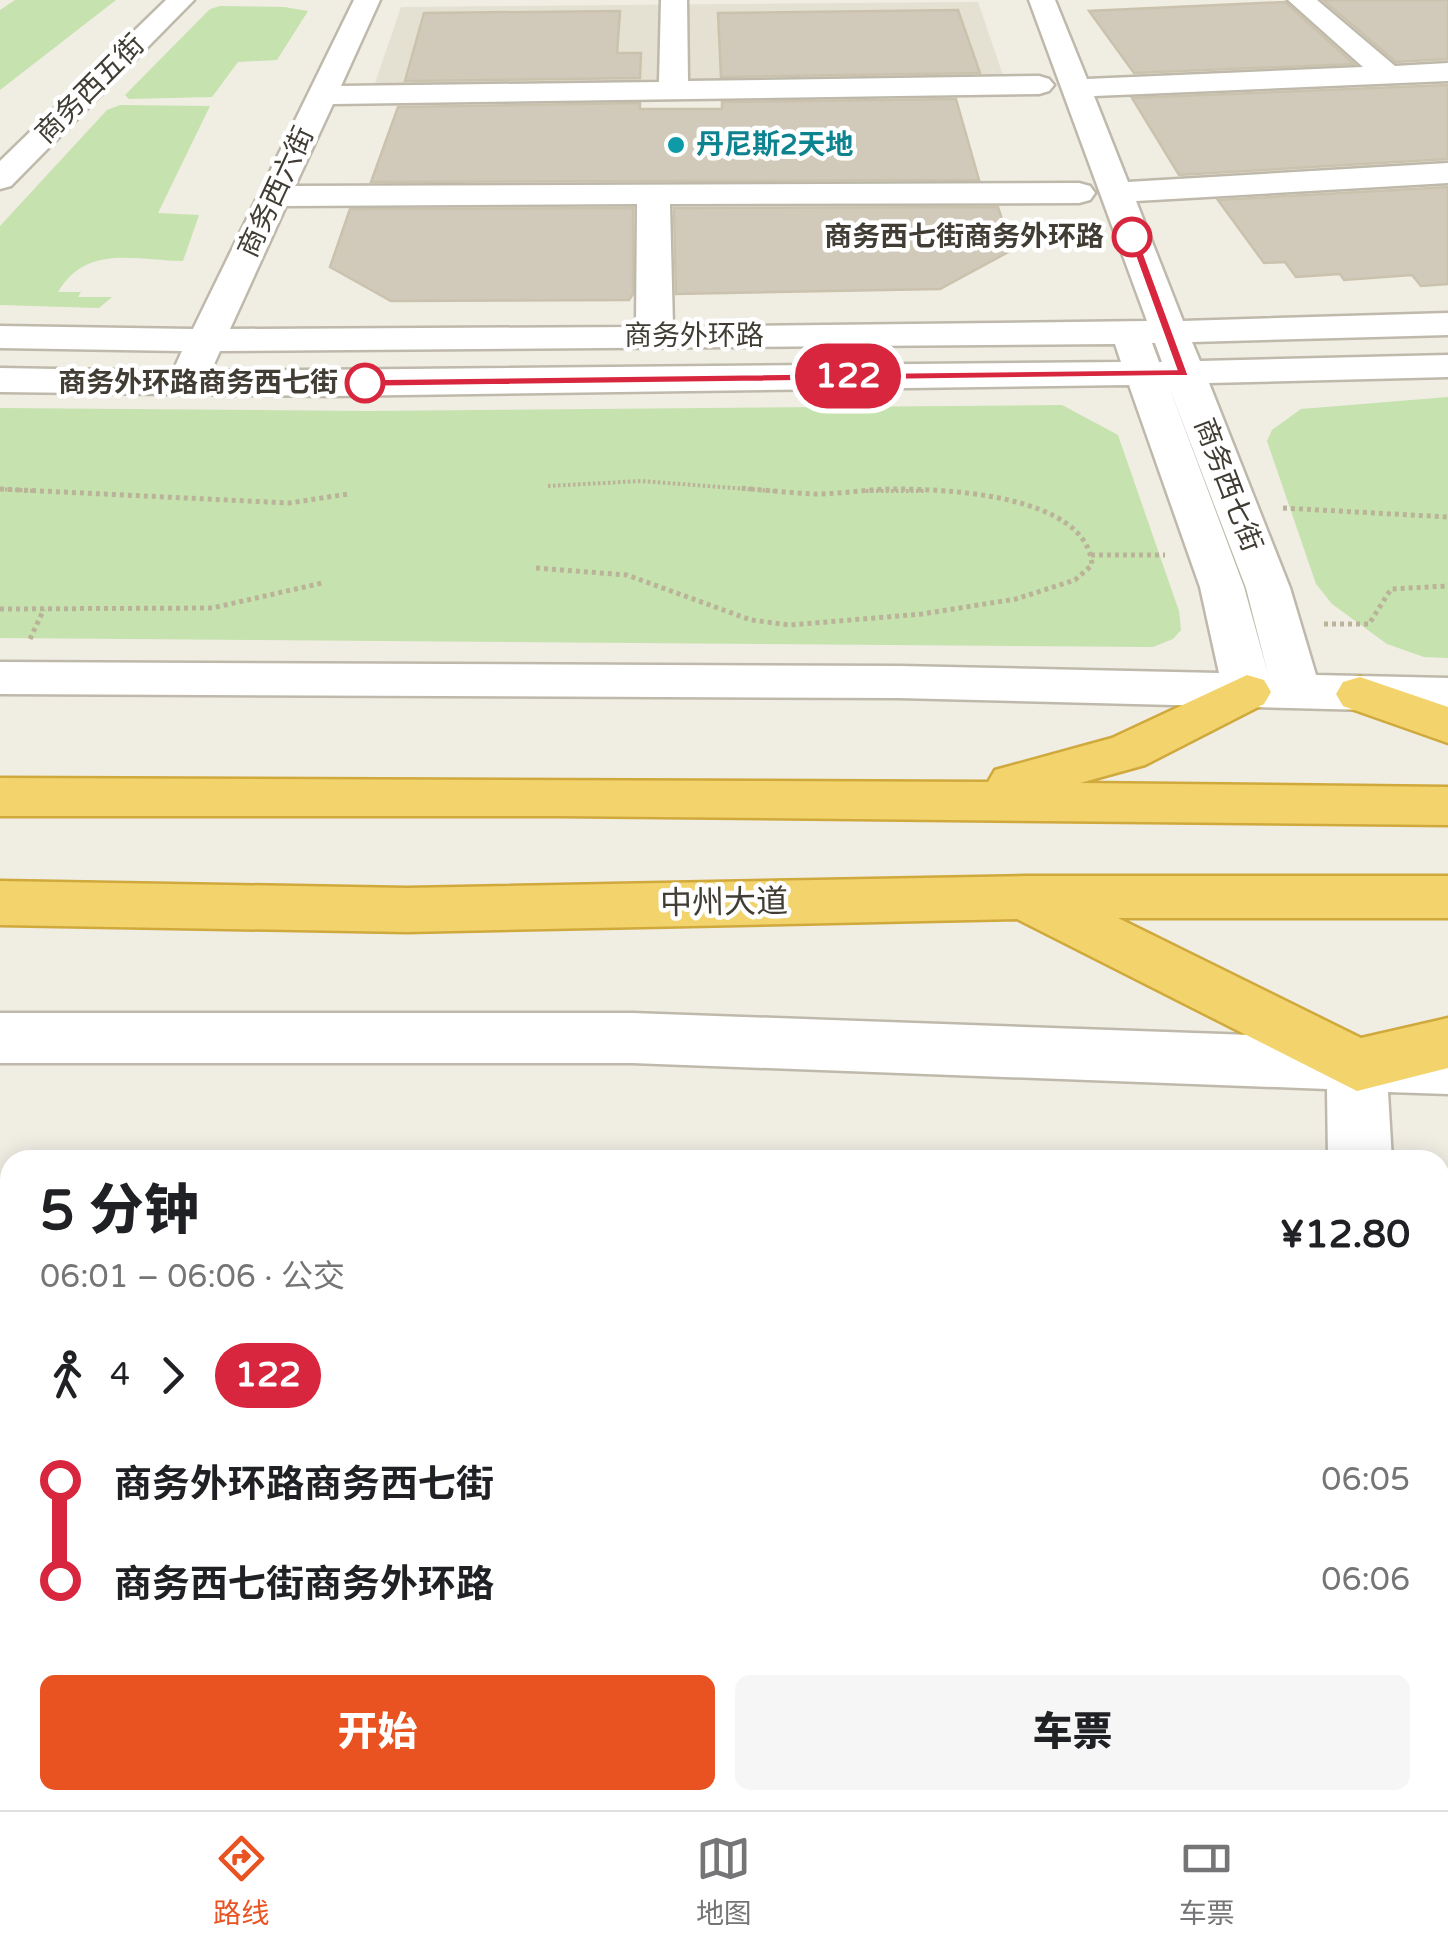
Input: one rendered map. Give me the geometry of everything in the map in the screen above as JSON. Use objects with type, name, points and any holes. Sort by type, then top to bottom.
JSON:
[{"type":"highway","points":[[945,801],[1127,752],[1247,692]]},
{"type":"highway","points":[[1360,694],[1448,726]]},
{"type":"highway","points":[[0,797],[1448,806]]},
{"type":"highway","points":[[1025,897],[1357,1065],[1448,1043]]},
{"type":"highway","name":"中州大道","points":[[0,903],[407,910],[1025,897],[1448,897]]},
{"type":"street","name":"商务西五街","points":[[0,152],[157,0]]},
{"type":"street","name":"商务西五街","points":[[0,179],[180,0]]},
{"type":"street","name":"商务西六街","points":[[185,383],[367,0]]},
{"type":"street","points":[[673,92],[674,0]]},
{"type":"street","name":"商务西七街","points":[[1011,0],[1056,86]]},
{"type":"street","name":"商务西七街","points":[[1042,0],[1056,86],[1095,204],[1168,332],[1236,506],[1278,625],[1297,693]]},
{"type":"street","points":[[1300,0],[1389,76]]},
{"type":"street","points":[[322,95],[1056,86],[1448,72]]},
{"type":"street","points":[[274,196],[653,195],[1095,204],[1448,174]]},
{"type":"street","points":[[653,195],[655,337]]},
{"type":"street","name":"商务西七街","points":[[1123,315],[1210,555],[1247,692]]},
{"type":"street","name":"商务外环路","points":[[0,337],[205,342],[655,337],[1123,315],[1168,332],[1448,324]]},
{"type":"street","name":"商务外环路","points":[[0,380],[185,383],[1144,374],[1448,366]]},
{"type":"street","points":[[0,678],[898,682],[1448,695]]},
{"type":"street","points":[[0,1038],[632,1038],[1448,1068]]},
{"type":"street","points":[[1357,1065],[1360,1150]]},
{"type":"path","points":[[536,568],[610,572],[654,582],[761,622],[792,626],[912,615],[1034,594],[1075,580],[1092,565],[1092,555],[1069,525],[1021,503],[973,493],[891,488],[819,494],[692,482],[548,486]]},
{"type":"path","points":[[0,489],[289,503],[348,494]]},
{"type":"path","points":[[1236,506],[1448,517]]},
{"type":"path","points":[[1092,555],[1210,555]]},
{"type":"path","points":[[0,608],[212,608],[322,583]]},
{"type":"path","points":[[1278,625],[1369,624],[1391,589],[1448,586]]},
{"type":"shaded area","points":[[978,2],[1006,84],[373,89],[401,7]]},
{"type":"green space","points":[[15,0],[116,0],[0,90],[0,10]]},
{"type":"green space","points":[[220,6],[308,11],[277,60],[238,62],[212,97],[129,99],[125,95],[210,9]]},
{"type":"green space","points":[[120,105],[210,106],[158,213],[199,215],[183,261],[113,258],[82,267],[58,292],[81,292],[78,297],[112,297],[99,308],[0,305],[0,226],[107,110]]},
{"type":"green space","points":[[1448,397],[1448,658],[1424,657],[1387,644],[1332,604],[1316,584],[1267,441],[1272,430],[1301,409]]},
{"type":"green space","points":[[1062,405],[1118,435],[1179,611],[1181,630],[1173,639],[1153,647],[0,638],[0,408],[367,411]]},
{"type":"building","points":[[1323,0],[1448,0],[1448,59],[1396,62]]},
{"type":"building","points":[[1285,2],[1354,64],[1134,73],[1089,11]]},
{"type":"building","points":[[958,10],[980,73],[721,77],[718,13]]},
{"type":"building","points":[[620,11],[617,53],[641,53],[640,78],[405,81],[424,13]]},
{"type":"building","points":[[1448,85],[1448,159],[1179,175],[1132,98]]},
{"type":"building","name":"丹尼斯2天地","points":[[956,99],[979,180],[371,182],[398,107],[640,103],[640,109],[722,109],[722,102]]},
{"type":"building","points":[[1448,187],[1448,284],[1421,286],[1412,275],[1344,280],[1340,274],[1296,277],[1285,262],[1264,263],[1218,200]]},
{"type":"building","points":[[998,207],[1012,250],[940,289],[676,294],[674,208]]},
{"type":"building","points":[[633,208],[633,294],[629,300],[391,301],[330,267],[350,209]]},
{"type":"bus line","name":"122","points":[[365,383],[1184,373],[1132,237]]},
{"type":"place","name":"丹尼斯2天地","points":[[676,145]]},
{"type":"place","name":"商务西七街商务外环路","points":[[1132,237]]},
{"type":"place","name":"商务外环路商务西七街","points":[[365,383]]}]
